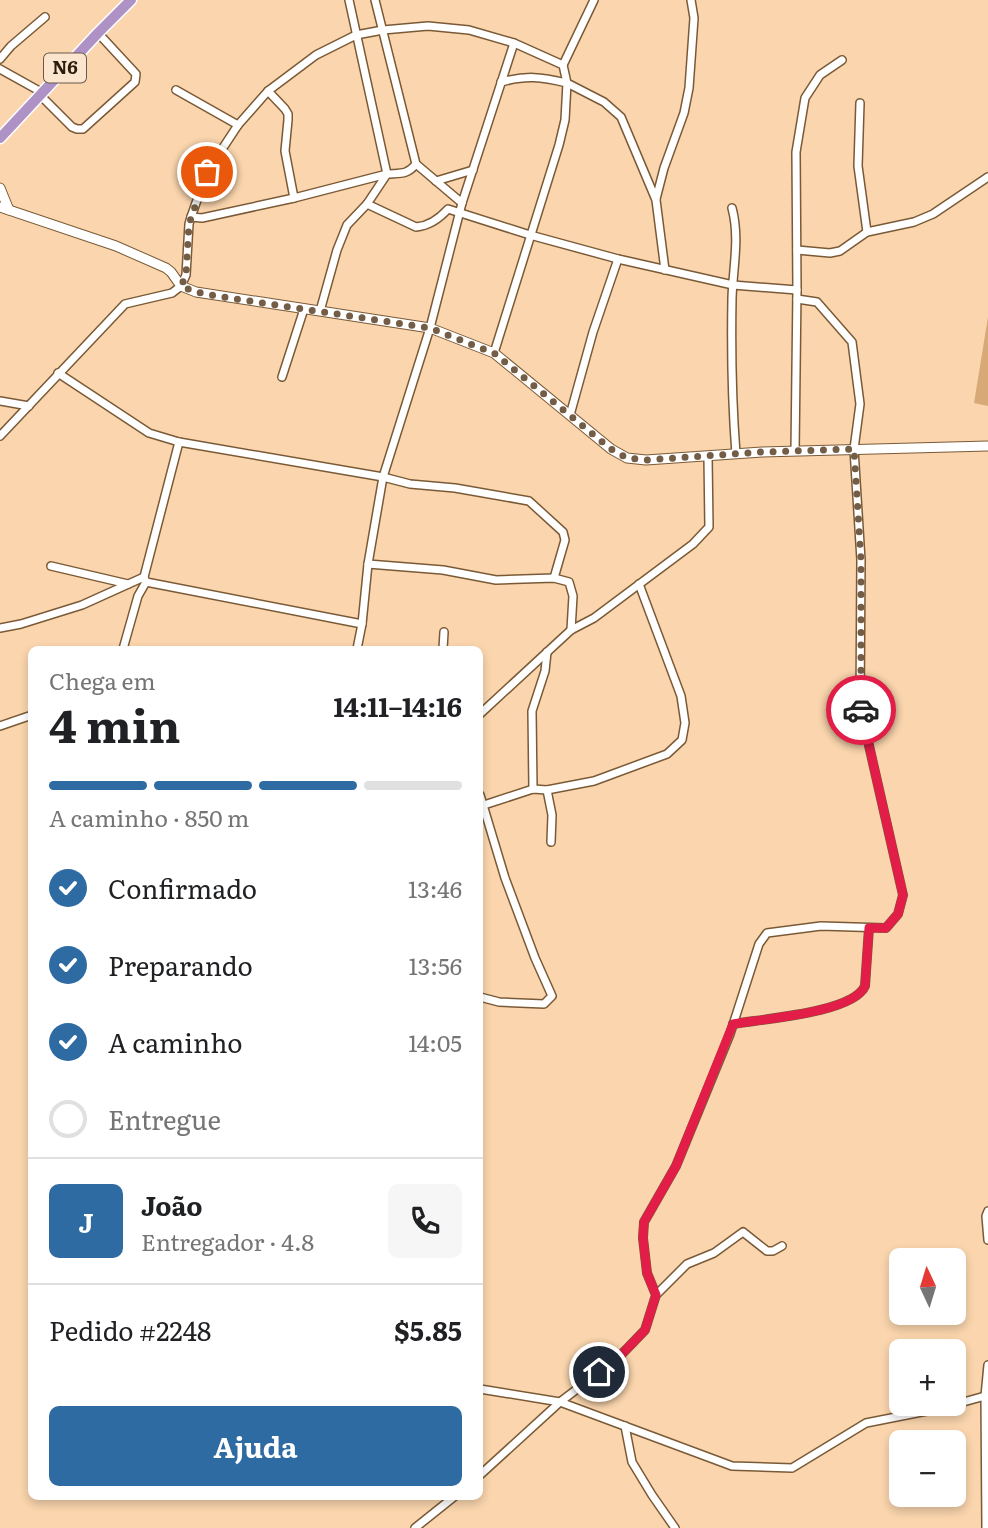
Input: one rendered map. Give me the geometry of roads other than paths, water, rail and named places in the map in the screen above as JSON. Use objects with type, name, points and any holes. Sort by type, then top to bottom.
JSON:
[{"type":"highway","name":"N6","points":[[0,138],[131,0]]},
{"type":"street","points":[[320,311],[347,225],[367,204],[387,174],[348,0]]},
{"type":"street","points":[[375,0],[416,164],[462,203]]},
{"type":"street","points":[[494,353],[565,120],[567,83],[563,65],[594,0]]},
{"type":"street","points":[[656,200],[664,168],[684,113],[689,88],[694,18],[691,0]]},
{"type":"street","points":[[0,60],[45,17]]},
{"type":"street","points":[[0,436],[125,304],[172,293],[181,286],[186,275],[189,224],[207,172],[238,125],[268,91],[316,55],[356,35],[428,26],[469,30],[514,43],[563,65]]},
{"type":"street","points":[[0,69],[42,94],[72,127],[83,129],[135,82],[136,74],[98,33]]},
{"type":"street","points":[[358,646],[383,478],[430,328],[462,203],[514,43]]},
{"type":"street","points":[[795,451],[796,152],[804,98],[820,75],[842,60]]},
{"type":"street","points":[[501,82],[524,77],[567,83],[604,103],[621,117],[656,200],[665,270]]},
{"type":"street","points":[[176,90],[238,125]]},
{"type":"street","points":[[268,91],[288,114],[285,151],[295,198]]},
{"type":"street","points":[[860,103],[858,166],[867,232]]},
{"type":"street","points":[[191,217],[202,218],[387,174],[404,173],[416,164]]},
{"type":"street","points":[[436,181],[473,170]]},
{"type":"street","points":[[797,250],[837,252],[867,232],[925,217],[988,177]]},
{"type":"street","points":[[0,188],[4,208],[117,246],[166,268],[181,286],[196,292],[430,328],[494,353],[611,449],[627,458],[646,460],[795,451],[988,446]]},
{"type":"street","points":[[367,204],[416,228],[432,223],[448,209],[618,259],[733,285],[797,294],[817,302],[852,342],[860,404],[854,449],[861,560],[860,706],[903,895],[898,914],[886,928],[821,926],[767,933],[759,943],[733,1024],[676,1166],[644,1222],[647,1273],[656,1295]]},
{"type":"street","points":[[732,208],[737,239],[733,285],[732,396],[736,454]]},
{"type":"street","points":[[570,415],[593,332],[618,259]]},
{"type":"street","points":[[282,376],[304,309]]},
{"type":"street","points":[[58,373],[149,432],[179,442],[410,484],[455,488],[529,501],[563,532],[565,540],[554,578]]},
{"type":"street","points":[[0,401],[29,406]]},
{"type":"street","points":[[124,646],[145,579],[179,442]]},
{"type":"street","points":[[483,711],[570,630],[594,618],[693,544],[709,527],[708,457]]},
{"type":"street","points":[[368,565],[443,570],[496,580],[554,578],[569,582],[573,596],[570,630]]},
{"type":"street","points":[[51,566],[128,584]]},
{"type":"street","points":[[0,628],[71,609],[145,579],[362,624]]},
{"type":"street","points":[[483,999],[544,1004],[552,996],[505,878],[484,805],[533,789],[547,790],[594,781],[667,754],[682,740],[685,723],[681,696],[639,584]]},
{"type":"street","points":[[443,646],[444,632]]},
{"type":"street","points":[[533,789],[532,711],[545,671],[547,652]]},
{"type":"street","points":[[0,726],[28,716]]},
{"type":"street","points":[[547,790],[552,815],[551,842]]},
{"type":"street","points":[[733,1024],[809,1013],[856,998],[865,986],[869,928]]},
{"type":"street","points":[[988,1211],[988,1240]]},
{"type":"street","points":[[483,1472],[560,1402],[619,1357],[645,1330],[656,1295],[687,1264],[715,1253],[743,1232],[767,1251],[774,1251],[782,1246]]},
{"type":"street","points":[[986,1528],[985,1396],[988,1365]]},
{"type":"street","points":[[483,1389],[560,1402],[732,1466],[792,1468],[866,1423],[942,1408],[985,1396]]},
{"type":"street","points":[[625,1426],[632,1462],[675,1528]]},
{"type":"street","points":[[415,1528],[450,1500]]}]
